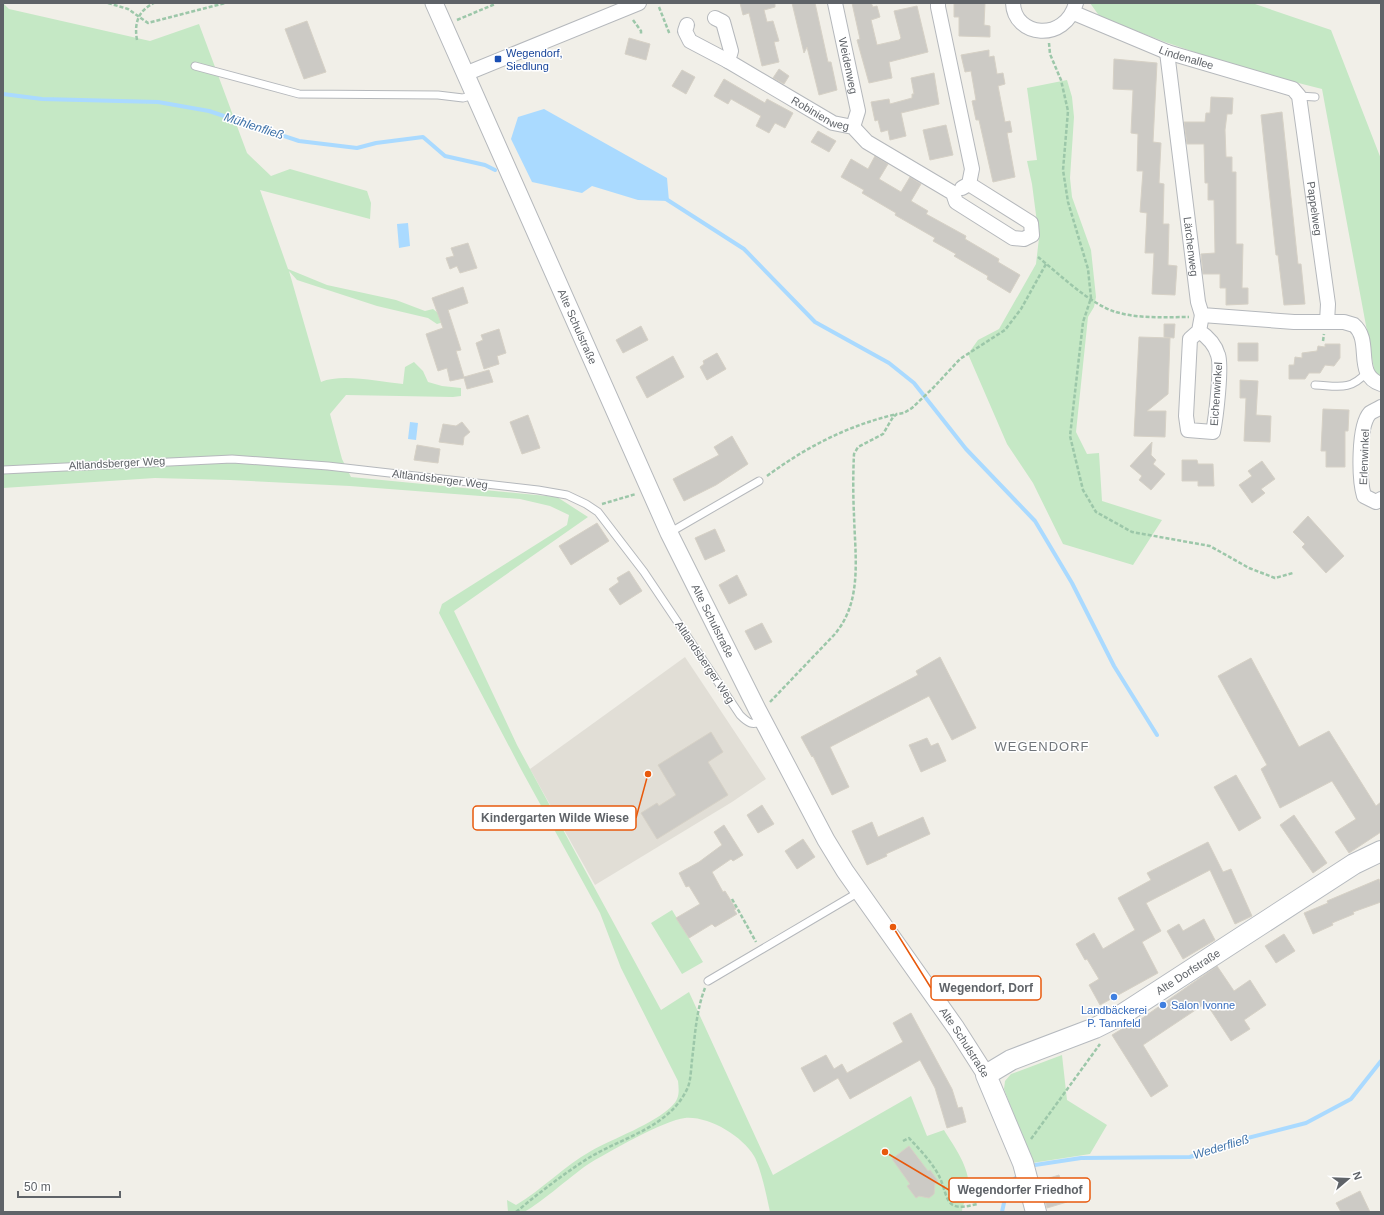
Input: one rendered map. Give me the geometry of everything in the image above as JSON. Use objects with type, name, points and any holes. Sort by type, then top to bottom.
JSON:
[{"type":"main road","name":"Alte Dorfstraße","points":[[986,1075],[1011,1060],[1051,1046],[1106,1023],[1143,1003],[1354,864],[1381,851]]},
{"type":"main road","name":"Alte Schulstraße","points":[[986,1075],[1023,1163],[1036,1212]]},
{"type":"street","name":"Alte Schulstraße","points":[[434,3],[669,533],[764,714],[823,835],[860,891],[956,1028],[986,1075]]},
{"type":"street","name":"Weidenweg","points":[[835,3],[858,111],[853,127]]},
{"type":"street","points":[[938,3],[972,169],[969,184],[953,193]]},
{"type":"street","name":"Lindenallee","points":[[1013,3],[1018,17],[1025,25],[1036,30],[1047,31],[1058,28],[1067,22],[1075,8],[1167,52],[1293,89],[1299,96]]},
{"type":"street","points":[[465,74],[631,4]]},
{"type":"street","points":[[715,18],[723,22],[731,51],[728,61]]},
{"type":"street","name":"Robinienweg","points":[[687,25],[685,31],[690,41],[728,61],[833,123],[853,127],[867,142],[953,193],[956,202],[1013,238],[1024,240],[1032,234],[1031,223],[969,184]]},
{"type":"street","name":"Lärchenweg","points":[[1167,52],[1197,294],[1202,315]]},
{"type":"street","name":"Pappelweg","points":[[1299,96],[1328,304],[1327,322]]},
{"type":"street","points":[[1202,315],[1294,322],[1344,322],[1354,325],[1358,328],[1361,334],[1366,373],[1373,382],[1381,384]]},
{"type":"street","name":"Eichenwinkel","points":[[1199,331],[1210,340],[1218,356],[1216,417],[1213,432],[1188,430],[1186,416],[1190,339],[1199,331],[1202,315]]},
{"type":"street","name":"Erlenwinkel","points":[[1381,407],[1370,413],[1363,428],[1361,486],[1364,496],[1376,502],[1381,499]]},
{"type":"lane","points":[[195,66],[299,94],[438,95],[463,98],[474,95]]},
{"type":"lane","points":[[1299,96],[1315,96]]},
{"type":"lane","points":[[1315,385],[1347,387],[1358,382],[1366,373]]},
{"type":"lane","name":"Altlandsberger Weg","points":[[3,470],[232,459],[294,462],[538,490],[566,495],[594,509],[644,572],[740,715],[749,723],[755,724],[764,714]]},
{"type":"lane","points":[[669,533],[759,481]]},
{"type":"lane","points":[[708,981],[860,891]]},
{"type":"path","points":[[108,3],[128,10],[148,22],[225,3]]},
{"type":"path","points":[[137,40],[135,30],[139,16],[144,8],[154,3]]},
{"type":"path","points":[[455,21],[495,4]]},
{"type":"path","points":[[659,7],[670,35]]},
{"type":"path","points":[[634,21],[641,31],[641,34]]},
{"type":"path","points":[[1048,37],[1050,54],[1062,80],[1068,112],[1063,170],[1068,202],[1088,269],[1091,298],[1083,322],[1070,436],[1083,490],[1096,512],[1132,532],[1210,546],[1249,568],[1275,578],[1293,573]]},
{"type":"path","points":[[1038,257],[1091,298],[1115,312],[1133,315],[1194,317],[1202,315]]},
{"type":"path","points":[[759,481],[818,443],[844,430],[904,413],[912,408],[960,359],[1005,330],[1021,309],[1046,264]]},
{"type":"path","points":[[764,714],[842,626],[847,615],[853,595],[857,560],[853,503],[854,454],[858,447],[883,434],[893,417],[897,414]]},
{"type":"path","points":[[594,509],[605,502],[629,498],[648,488]]},
{"type":"path","points":[[732,899],[760,949]]},
{"type":"path","points":[[516,1212],[546,1188],[587,1159],[652,1126],[674,1109],[689,1084],[700,1001],[708,981]]},
{"type":"path","points":[[1029,1142],[1100,1045],[1109,1030],[1106,1023]]},
{"type":"path","points":[[903,1141],[909,1138],[922,1152],[939,1176],[948,1202],[957,1207],[978,1204]]},
{"type":"shaded area","points":[[685,657],[766,779],[732,802],[595,885],[530,769]]},
{"type":"green space","points":[[3,3],[9,9],[150,41],[199,24],[247,153],[271,176],[290,169],[367,191],[371,203],[370,219],[260,190],[288,269],[327,285],[396,300],[425,311],[433,309],[450,320],[437,324],[428,318],[377,306],[297,280],[289,271],[321,382],[330,379],[350,378],[403,384],[405,367],[414,362],[423,371],[428,382],[442,386],[461,388],[461,396],[346,395],[330,414],[342,459],[351,477],[557,497],[588,517],[454,611],[517,745],[661,1010],[689,992],[773,1175],[911,1096],[927,1136],[944,1130],[957,1150],[964,1165],[967,1172],[969,1188],[962,1212],[770,1212],[764,1183],[757,1161],[742,1141],[714,1124],[704,1120],[685,1118],[664,1124],[621,1145],[581,1169],[528,1210],[523,1212],[508,1212],[507,1200],[516,1205],[581,1157],[655,1119],[675,1103],[679,1091],[678,1081],[621,968],[600,913],[522,771],[439,613],[442,604],[567,525],[569,515],[550,506],[520,499],[350,486],[230,480],[155,478],[3,488]]},
{"type":"green space","points":[[1090,3],[1252,3],[1331,30],[1381,159],[1381,376],[1375,374],[1322,89],[1247,70],[1165,42],[1100,17]]},
{"type":"green space","points":[[1067,80],[1072,97],[1074,117],[1070,178],[1072,197],[1091,250],[1096,297],[1094,307],[1088,317],[1076,432],[1087,454],[1099,453],[1102,501],[1162,520],[1133,565],[1063,544],[1033,483],[1007,444],[968,354],[978,340],[999,329],[1036,264],[1039,238],[1032,184],[1027,161],[1037,160],[1027,88]]},
{"type":"green space","points":[[672,910],[703,962],[682,974],[651,923]]},
{"type":"green space","points":[[1062,1055],[1067,1100],[1107,1125],[1090,1154],[1032,1163],[1004,1089],[1005,1081],[1011,1074]]},
{"type":"water","points":[[544,109],[667,178],[669,201],[638,200],[592,186],[582,193],[532,182],[511,139],[518,117]]},
{"type":"water","points":[[408,223],[410,246],[399,248],[397,224]]},
{"type":"water","points":[[410,422],[418,423],[416,440],[408,439]]},
{"type":"building","points":[[740,3],[775,3],[775,7],[764,10],[767,22],[773,21],[779,41],[774,42],[779,62],[762,66],[749,13],[743,15]]},
{"type":"building","points":[[792,3],[815,3],[828,62],[831,62],[837,90],[819,95],[807,47],[804,53]]},
{"type":"building","points":[[852,3],[871,3],[873,7],[877,6],[880,17],[871,20],[877,45],[899,40],[901,38],[894,11],[917,6],[928,52],[889,62],[892,78],[869,83],[857,40],[860,39]]},
{"type":"building","points":[[954,3],[985,3],[984,25],[990,26],[990,37],[959,36],[959,17],[954,17]]},
{"type":"building","points":[[307,21],[326,72],[304,79],[285,29]]},
{"type":"building","points":[[629,38],[650,44],[646,60],[625,54]]},
{"type":"building","points":[[989,50],[989,57],[994,56],[997,74],[1003,73],[1005,84],[998,86],[1005,122],[1010,121],[1012,132],[1007,133],[1015,177],[993,182],[979,120],[976,120],[972,101],[976,100],[971,71],[965,72],[961,55]]},
{"type":"building","points":[[1114,59],[1157,63],[1153,142],[1161,143],[1159,183],[1164,184],[1163,224],[1169,224],[1168,265],[1177,266],[1175,295],[1152,294],[1154,253],[1145,253],[1147,213],[1140,212],[1143,171],[1137,171],[1138,134],[1131,133],[1133,90],[1113,89]]},
{"type":"building","points":[[779,69],[789,76],[784,84],[773,78]]},
{"type":"building","points":[[682,70],[695,77],[686,94],[672,86]]},
{"type":"building","points":[[934,73],[939,104],[901,113],[906,136],[890,140],[888,130],[881,132],[878,120],[875,121],[871,102],[889,99],[890,104],[912,98],[912,94],[914,94],[911,78]]},
{"type":"building","points":[[724,79],[765,103],[767,99],[793,113],[785,128],[775,123],[769,133],[756,126],[761,116],[731,99],[728,104],[714,96]]},
{"type":"building","points":[[1211,97],[1233,98],[1232,114],[1227,114],[1225,130],[1226,157],[1232,157],[1232,172],[1236,172],[1236,244],[1243,244],[1242,288],[1248,288],[1248,304],[1226,305],[1226,288],[1220,288],[1220,274],[1203,274],[1201,254],[1215,253],[1214,200],[1208,200],[1208,183],[1205,183],[1204,144],[1187,144],[1184,122],[1205,122],[1206,113],[1210,113]]},
{"type":"building","points":[[1282,112],[1298,264],[1301,264],[1305,304],[1284,305],[1278,255],[1276,255],[1261,115]]},
{"type":"building","points":[[946,125],[953,155],[930,160],[923,130]]},
{"type":"building","points":[[818,131],[836,141],[829,152],[811,142]]},
{"type":"building","points":[[875,156],[888,164],[879,179],[901,192],[910,177],[921,184],[911,201],[928,211],[926,214],[966,236],[965,239],[999,259],[998,262],[1020,275],[1010,293],[987,279],[988,276],[954,256],[956,254],[933,241],[935,238],[895,215],[896,213],[862,193],[864,190],[841,177],[851,159],[868,169]]},
{"type":"building","points":[[468,243],[477,268],[460,273],[457,266],[450,269],[446,258],[454,256],[451,248]]},
{"type":"building","points":[[463,287],[468,303],[448,310],[461,350],[456,351],[464,377],[489,370],[493,382],[467,389],[464,378],[450,381],[447,368],[438,371],[426,334],[443,328],[432,298]]},
{"type":"building","points":[[1164,324],[1175,324],[1174,338],[1164,337]]},
{"type":"building","points":[[641,326],[648,340],[623,353],[616,340]]},
{"type":"building","points":[[499,329],[506,353],[497,356],[499,364],[484,369],[476,343],[483,340],[481,335]]},
{"type":"building","points":[[1139,337],[1170,338],[1168,394],[1147,411],[1166,411],[1165,437],[1134,436]]},
{"type":"building","points":[[1238,343],[1258,343],[1258,361],[1238,361]]},
{"type":"building","points":[[1325,344],[1340,344],[1340,358],[1334,366],[1325,365],[1320,373],[1309,373],[1305,379],[1289,379],[1289,365],[1294,365],[1295,357],[1302,358],[1302,353],[1317,351],[1318,346],[1325,347]]},
{"type":"building","points":[[717,353],[726,369],[707,380],[700,367],[704,364],[703,361]]},
{"type":"building","points":[[673,356],[684,377],[647,398],[636,377]]},
{"type":"building","points":[[1240,380],[1258,381],[1256,415],[1271,416],[1270,442],[1244,441],[1246,398],[1240,398]]},
{"type":"building","points":[[1323,409],[1349,410],[1348,431],[1345,431],[1345,467],[1326,467],[1326,451],[1321,451]]},
{"type":"building","points":[[528,415],[540,448],[522,454],[510,422]]},
{"type":"building","points":[[462,422],[470,432],[464,437],[463,445],[439,442],[443,424],[456,426]]},
{"type":"building","points":[[732,436],[748,464],[716,485],[684,501],[673,479],[719,455],[714,447]]},
{"type":"building","points":[[1152,442],[1151,455],[1156,460],[1153,464],[1165,474],[1151,490],[1139,480],[1142,476],[1130,466]]},
{"type":"building","points":[[417,445],[440,449],[438,463],[414,460]]},
{"type":"building","points":[[1182,460],[1197,460],[1198,464],[1213,464],[1214,486],[1198,486],[1198,481],[1182,481]]},
{"type":"building","points":[[1262,461],[1275,479],[1261,489],[1265,493],[1252,503],[1239,485],[1252,476],[1248,471]]},
{"type":"building","points":[[1308,516],[1344,556],[1326,573],[1302,547],[1305,544],[1293,532]]},
{"type":"building","points":[[597,523],[609,541],[571,565],[559,546]]},
{"type":"building","points":[[715,529],[725,551],[705,560],[695,538]]},
{"type":"building","points":[[629,571],[642,591],[620,605],[609,589],[619,582],[617,578]]},
{"type":"building","points":[[737,575],[747,595],[729,604],[719,585]]},
{"type":"building","points":[[762,623],[772,642],[755,650],[745,631]]},
{"type":"building","points":[[940,657],[976,728],[952,740],[929,696],[830,747],[849,787],[832,795],[813,756],[812,757],[801,737],[918,675],[916,671]]},
{"type":"building","points":[[1251,658],[1299,747],[1329,731],[1376,806],[1381,802],[1381,832],[1349,853],[1335,832],[1356,819],[1332,781],[1280,808],[1261,769],[1267,765],[1218,676]]},
{"type":"building","points":[[711,732],[723,752],[708,762],[728,795],[657,839],[641,813],[657,803],[659,806],[676,795],[658,765]]},
{"type":"building","points":[[927,738],[931,746],[938,743],[946,761],[921,772],[909,745]]},
{"type":"building","points":[[1236,775],[1261,818],[1239,831],[1214,787]]},
{"type":"building","points":[[762,805],[774,824],[758,833],[747,815]]},
{"type":"building","points":[[1294,815],[1327,863],[1313,873],[1280,825]]},
{"type":"building","points":[[923,817],[930,834],[886,854],[887,856],[867,865],[852,831],[872,822],[878,837]]},
{"type":"building","points":[[724,825],[743,855],[733,861],[731,859],[712,872],[723,892],[725,891],[736,909],[734,910],[737,914],[715,927],[712,924],[689,938],[676,918],[700,904],[689,886],[686,887],[679,873],[699,862],[722,845],[714,832]]},
{"type":"building","points":[[803,839],[815,857],[797,869],[785,851]]},
{"type":"building","points":[[1208,842],[1223,872],[1231,869],[1252,916],[1235,924],[1210,870],[1146,903],[1161,931],[1142,942],[1158,973],[1100,1005],[1089,985],[1099,979],[1087,959],[1085,960],[1076,944],[1094,933],[1103,949],[1135,930],[1118,898],[1151,880],[1147,873]]},
{"type":"building","points":[[1379,879],[1381,886],[1381,902],[1353,912],[1354,914],[1332,923],[1333,925],[1313,934],[1304,913],[1328,903],[1327,901]]},
{"type":"building","points":[[1204,919],[1215,940],[1183,959],[1167,931],[1179,924],[1183,931]]},
{"type":"building","points":[[1284,934],[1295,951],[1276,963],[1265,946]]},
{"type":"building","points":[[1217,966],[1234,991],[1250,980],[1266,1005],[1244,1020],[1250,1029],[1231,1041],[1206,1003],[1143,1045],[1168,1086],[1151,1097],[1112,1035],[1130,1024],[1131,1026]]},
{"type":"building","points":[[911,1013],[952,1089],[958,1108],[962,1107],[966,1122],[947,1128],[935,1088],[920,1060],[850,1099],[838,1078],[814,1092],[801,1068],[826,1055],[834,1069],[842,1064],[847,1073],[903,1042],[893,1023]]},
{"type":"building","points":[[909,1146],[928,1171],[930,1170],[938,1181],[935,1183],[934,1194],[929,1198],[919,1196],[916,1198],[907,1186],[910,1184],[892,1159]]},
{"type":"building","points":[[1059,1175],[1067,1202],[1047,1208],[1040,1181]]},
{"type":"building","points":[[1360,1191],[1370,1212],[1341,1212],[1336,1203]]},
{"type":"waterway","name":"Mühlenfließ","points":[[3,94],[42,99],[158,102],[209,111],[299,141],[357,148],[376,143],[423,137],[445,156],[485,165],[495,170]]},
{"type":"waterway","points":[[666,199],[744,249],[815,322],[889,363],[914,383],[966,449],[1035,521],[1072,583],[1114,666],[1157,735]]},
{"type":"waterway","name":"Wederfließ","points":[[1035,1165],[1081,1158],[1190,1157],[1236,1141],[1306,1123],[1351,1099],[1381,1061]]},
{"type":"waterway","name":"Wederfließ","points":[[1002,1212],[1008,1184],[1018,1176]]},
{"type":"place","name":"Wegendorf, Siedlung","points":[[498,59]]},
{"type":"place","name":"Kindergarten Wilde Wiese","points":[[648,774]]},
{"type":"place","name":"Wegendorf, Dorf","points":[[893,927]]},
{"type":"place","name":"Landbäckerei P. Tannfeld","points":[[1114,997]]},
{"type":"place","name":"Salon Ivonne","points":[[1163,1005]]},
{"type":"place","name":"Wegendorfer Friedhof","points":[[885,1152]]},
{"type":"district","name":"WEGENDORF","points":[[1042,746]]}]
